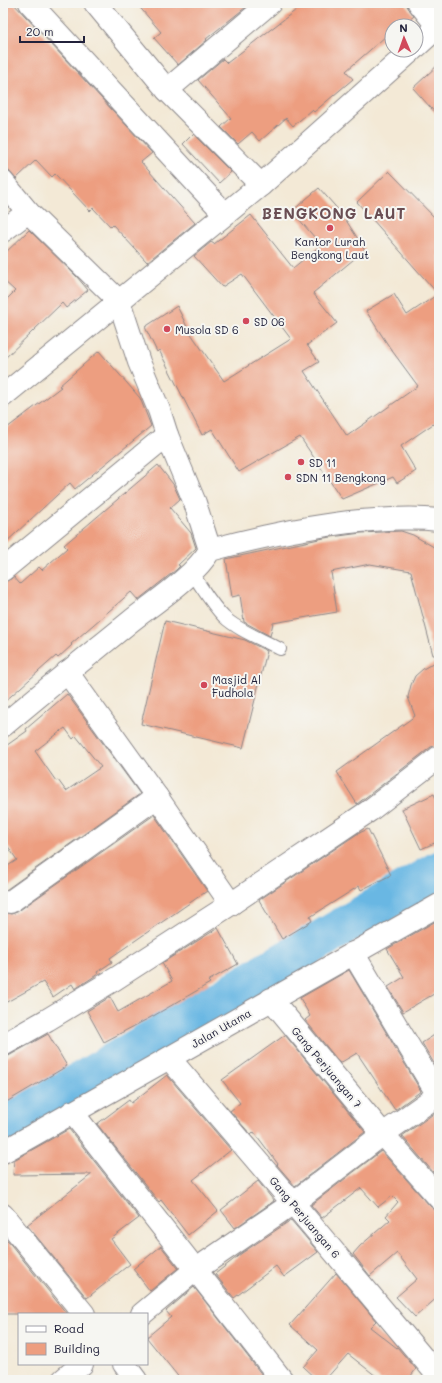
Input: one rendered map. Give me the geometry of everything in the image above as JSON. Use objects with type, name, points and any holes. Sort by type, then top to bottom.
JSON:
[{"type":"street","points":[[30,3],[225,214]]},
{"type":"street","points":[[95,3],[167,90],[261,185]]},
{"type":"street","points":[[419,3],[438,27],[424,40]]},
{"type":"street","points":[[167,90],[262,5]]},
{"type":"street","points":[[3,396],[261,185],[403,58]]},
{"type":"street","points":[[3,182],[28,212],[119,301],[139,362],[195,504],[210,550]]},
{"type":"street","points":[[3,232],[28,212]]},
{"type":"street","points":[[3,570],[167,435]]},
{"type":"street","points":[[3,726],[67,672],[191,572],[204,559],[210,550],[287,531],[335,524],[403,518],[439,520]]},
{"type":"street","points":[[67,672],[157,797],[231,904]]},
{"type":"street","points":[[3,1045],[115,979],[231,904],[369,811],[439,757]]},
{"type":"street","points":[[10,902],[157,797]]},
{"type":"street","name":"Jalan Utama","points":[[3,1152],[439,905]]},
{"type":"street","points":[[143,1313],[195,1270],[293,1203],[383,1134],[438,1096],[353,953]]},
{"type":"street","name":"Gang Perjuangan 7","points":[[272,999],[383,1134],[439,1198]]},
{"type":"street","name":"Gang Perjuangan 6","points":[[169,1058],[439,1377]]},
{"type":"street","points":[[72,1112],[282,1380]]},
{"type":"street","points":[[3,1215],[83,1313]]},
{"type":"street","points":[[63,1380],[81,1365]]},
{"type":"street","points":[[125,1365],[136,1380]]},
{"type":"lane","points":[[191,572],[224,617],[239,628],[280,649]]},
{"type":"building","points":[[3,3],[13,3],[152,153],[141,162],[195,223],[147,262],[113,225],[111,227],[93,208],[90,211],[55,174],[52,177],[36,160],[16,179],[8,170],[3,170]]},
{"type":"building","points":[[136,3],[251,3],[206,39],[207,40],[178,65],[154,38],[161,32]]},
{"type":"building","points":[[291,3],[405,3],[414,16],[412,18],[384,18],[384,38],[346,71],[353,79],[314,112],[312,110],[293,126],[286,118],[260,141],[252,132],[238,144],[221,127],[231,118],[198,80],[223,59],[227,63],[296,10]]},
{"type":"building","points":[[439,64],[439,117],[413,88]]},
{"type":"building","points":[[193,134],[231,172],[219,183],[183,144]]},
{"type":"building","points":[[389,171],[439,222],[439,420],[401,446],[416,471],[397,483],[393,477],[342,499],[300,437],[239,472],[212,429],[202,435],[159,350],[157,352],[145,327],[177,306],[189,331],[224,381],[291,339],[242,274],[222,287],[194,256],[211,242],[214,244],[251,215],[293,268],[321,245],[292,211],[319,188],[342,214],[365,250],[313,293],[337,323],[307,345],[319,362],[304,371],[347,436],[418,386],[390,348],[366,311],[394,294],[407,315],[438,294],[357,202]]},
{"type":"building","points":[[29,230],[77,277],[88,290],[66,308],[62,303],[3,360],[3,303],[15,291],[3,280],[3,255]]},
{"type":"building","points":[[99,351],[140,398],[151,426],[75,489],[70,483],[3,545],[3,431],[61,387],[59,386]]},
{"type":"building","points":[[158,465],[173,484],[180,499],[170,508],[191,533],[196,548],[178,565],[180,566],[176,570],[138,600],[131,592],[71,644],[72,645],[58,658],[56,656],[3,703],[3,582],[14,577],[20,584],[39,567],[42,570],[67,548],[64,545]]},
{"type":"building","points":[[401,531],[413,535],[439,550],[439,655],[433,655],[411,571],[370,564],[331,572],[337,612],[273,623],[270,636],[244,622],[240,595],[232,597],[226,559],[324,538],[361,533]]},
{"type":"building","name":"Masjid Al Fudhola","points":[[165,621],[245,640],[267,651],[243,748],[141,724]]},
{"type":"building","points":[[439,660],[439,745],[431,747],[357,804],[337,772],[415,716],[408,697],[411,685],[415,676],[423,669]]},
{"type":"building","points":[[67,694],[140,794],[3,892],[3,869],[17,860],[3,839],[3,748],[27,731],[26,729]],"holes":[[[65,728],[73,739],[76,736],[101,767],[66,791],[58,780],[56,781],[35,751]]]},
{"type":"building","points":[[434,794],[439,805],[439,841],[421,849],[402,809]]},
{"type":"building","points":[[154,815],[207,891],[110,958],[112,962],[97,972],[98,974],[75,989],[72,984],[53,997],[43,982],[3,1004],[3,912],[11,914],[17,912]]},
{"type":"building","points":[[368,829],[391,875],[361,890],[359,886],[310,917],[312,921],[282,939],[259,900],[357,834]]},
{"type":"building","points":[[436,921],[439,926],[439,991],[403,1012],[388,987],[404,977],[387,949]]},
{"type":"building","points":[[218,928],[238,964],[208,981],[210,983],[155,1015],[104,1042],[87,1011],[110,997],[118,1012],[172,981],[162,963]]},
{"type":"building","points":[[349,970],[421,1091],[395,1110],[357,1053],[340,1063],[305,1020],[310,1016],[300,998]]},
{"type":"building","points":[[439,1032],[439,1072],[422,1043]]},
{"type":"building","points":[[48,1034],[67,1066],[3,1104],[3,1059]]},
{"type":"building","points":[[285,1035],[365,1132],[295,1186],[277,1165],[278,1164],[254,1132],[251,1135],[230,1111],[240,1103],[222,1080]]},
{"type":"building","points":[[167,1075],[231,1150],[193,1180],[218,1211],[188,1235],[161,1200],[159,1202],[97,1124],[129,1100],[131,1103]]},
{"type":"building","points":[[439,1110],[439,1179],[402,1136]]},
{"type":"building","points":[[69,1129],[139,1218],[111,1239],[130,1264],[87,1298],[27,1225],[92,1174],[13,1175],[14,1160]]},
{"type":"building","points":[[381,1151],[430,1206],[435,1210],[439,1210],[439,1296],[415,1317],[396,1297],[417,1279],[397,1253],[370,1276],[353,1254],[390,1220],[386,1216],[398,1202],[392,1196],[378,1207],[361,1188],[322,1218],[311,1205]]},
{"type":"building","points":[[258,1181],[274,1201],[235,1228],[221,1210]]},
{"type":"building","points":[[291,1220],[318,1252],[284,1277],[276,1266],[234,1298],[215,1274],[242,1253]]},
{"type":"building","points":[[3,1235],[66,1313],[3,1314]]},
{"type":"building","points":[[161,1246],[178,1268],[150,1291],[133,1269]]},
{"type":"building","points":[[336,1273],[376,1321],[370,1327],[397,1347],[416,1369],[408,1380],[381,1380],[348,1354],[325,1380],[317,1380],[303,1367],[318,1350],[290,1325]]},
{"type":"building","points":[[194,1287],[266,1380],[181,1380],[148,1339],[148,1336],[171,1317],[166,1311]]},
{"type":"waterway","points":[[3,1127],[439,870]]},
{"type":"place","name":"Kantor Lurah Bengkong Laut","points":[[330,228]]},
{"type":"place","name":"SD 06","points":[[246,321]]},
{"type":"place","name":"Musola SD 6","points":[[167,329]]},
{"type":"place","name":"SD 11","points":[[301,462]]},
{"type":"place","name":"SDN 11 Bengkong","points":[[288,477]]},
{"type":"place","name":"Masjid Al Fudhola","points":[[204,685]]},
{"type":"district","name":"BENGKONG LAUT","points":[[334,213]]}]
